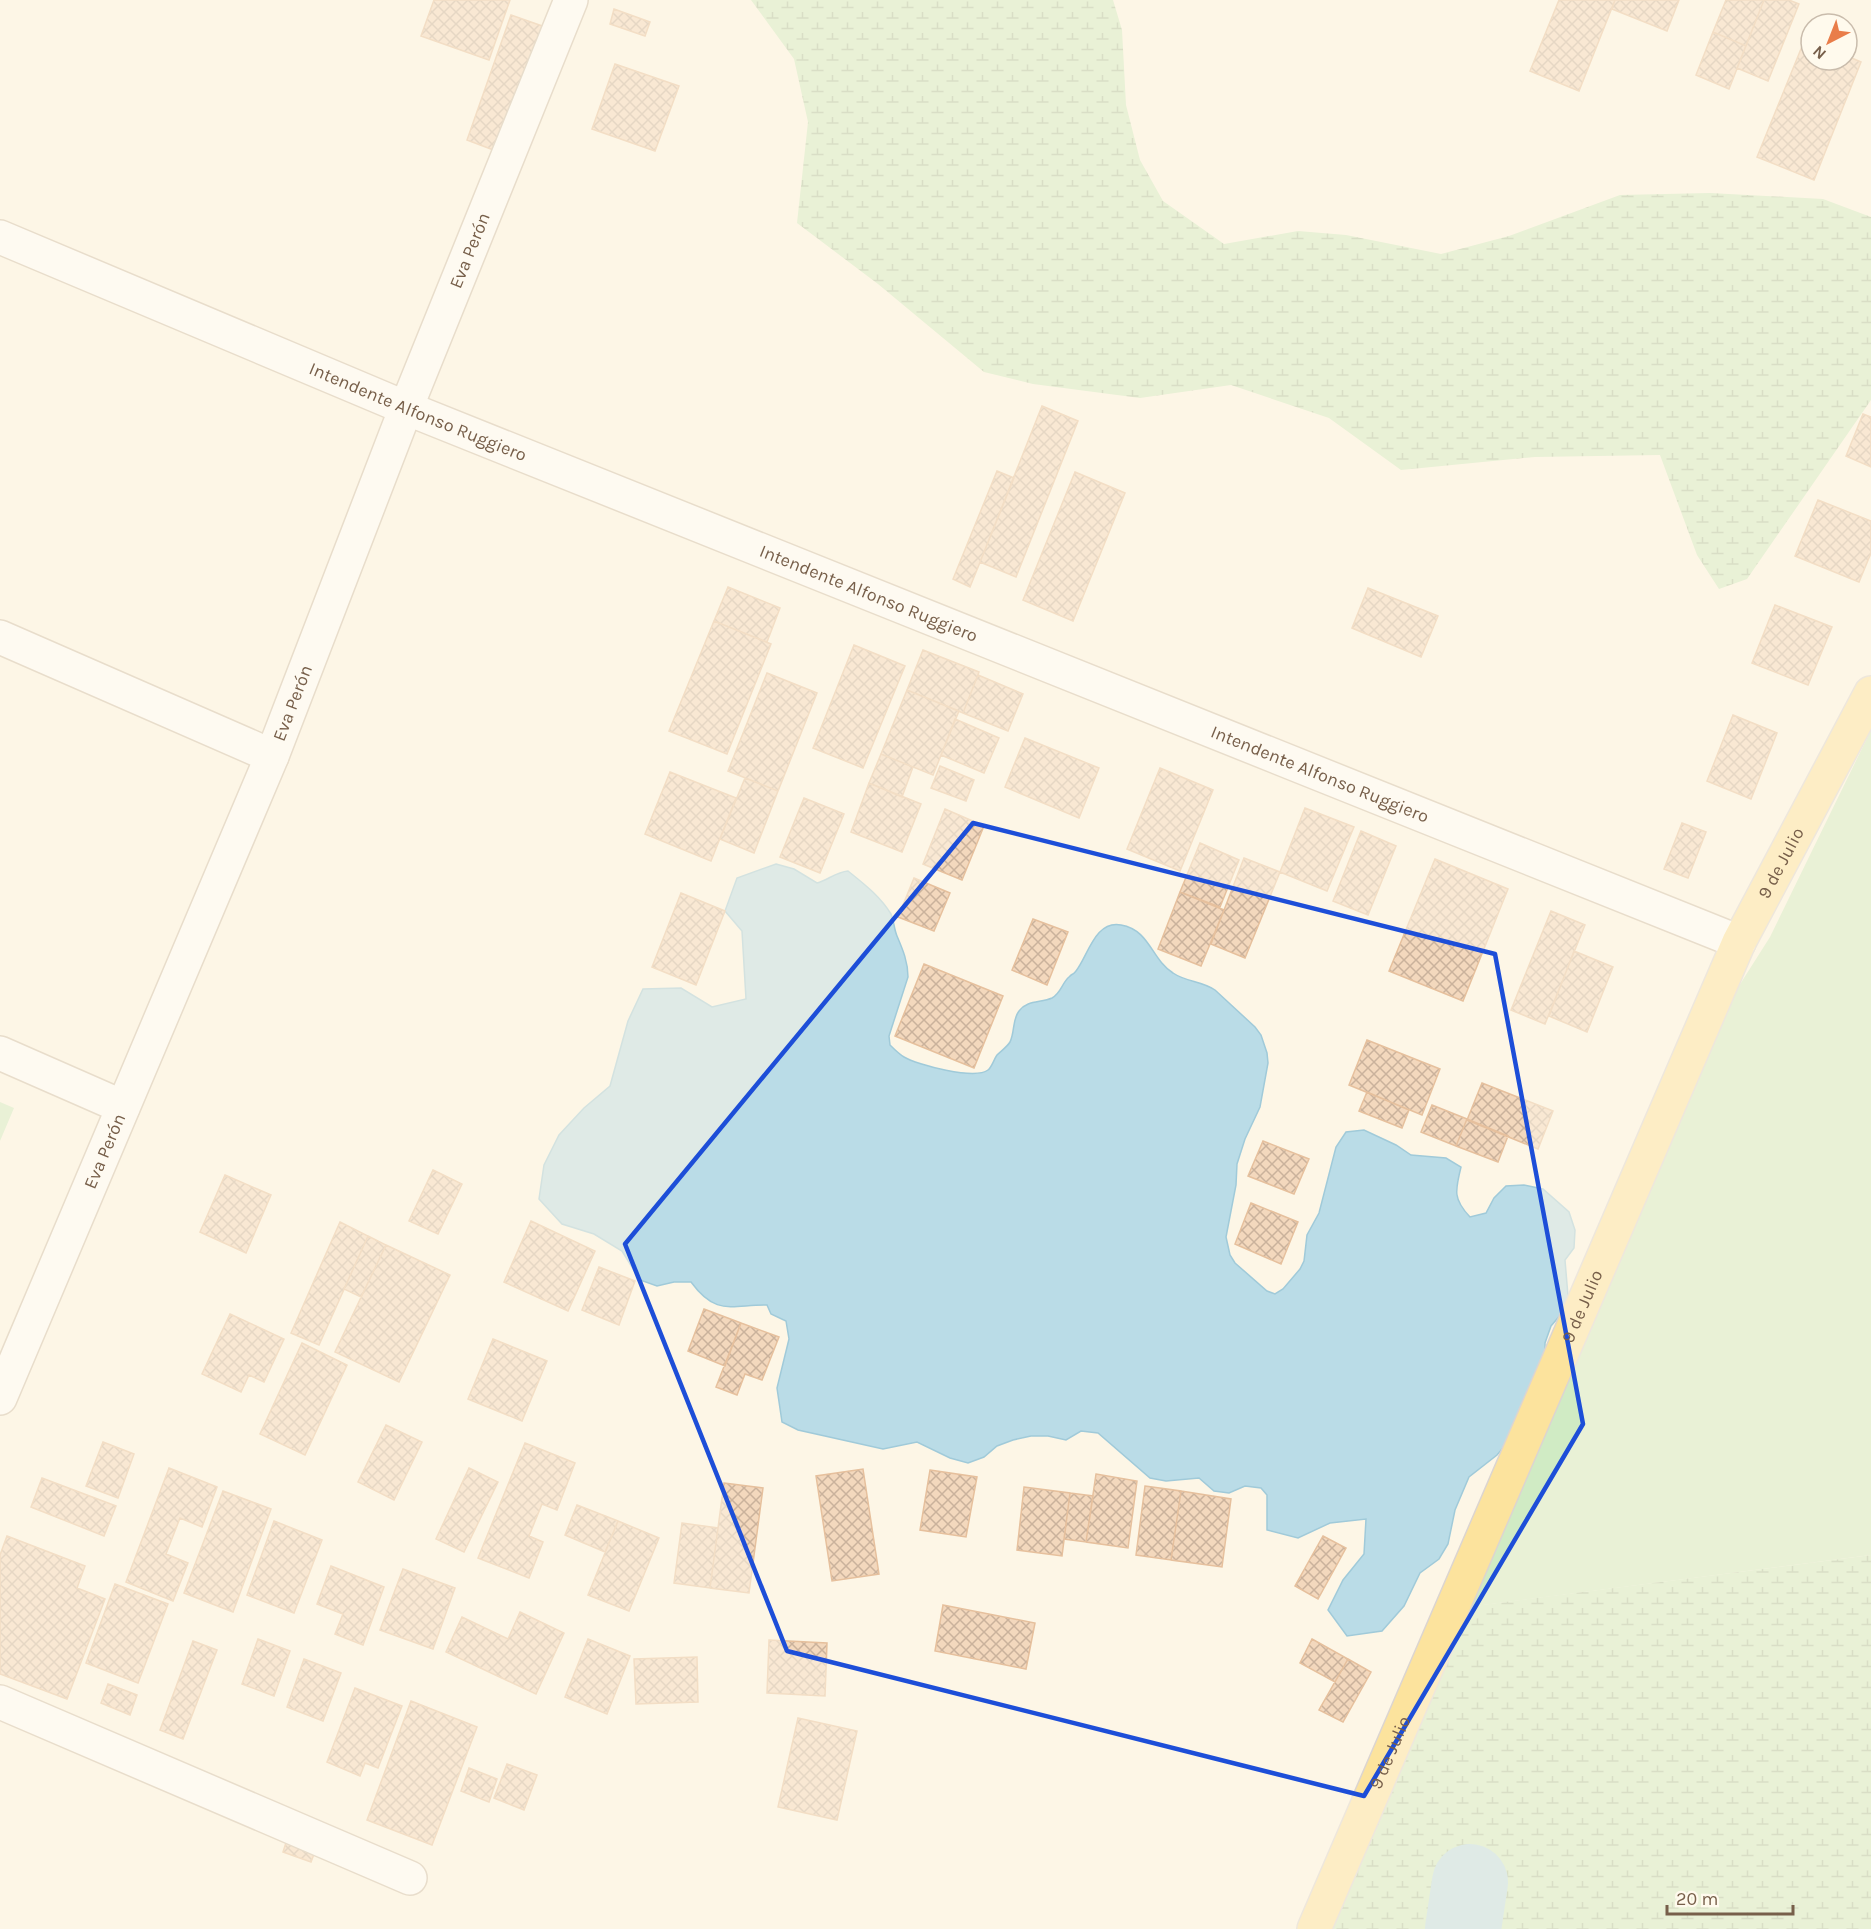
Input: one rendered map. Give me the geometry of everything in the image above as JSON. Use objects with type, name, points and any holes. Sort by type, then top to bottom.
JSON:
[{"type":"main road","name":"9 de Julio","points":[[1314,1929],[1739,942],[1871,693]]},
{"type":"street","name":"Eva Perón","points":[[0,1398],[272,756],[406,408],[571,0]]},
{"type":"street","name":"Intendente Alfonso Ruggiero","points":[[0,237],[406,408],[1739,942]]},
{"type":"street","points":[[0,637],[272,756]]},
{"type":"street","points":[[0,1053],[123,1107]]},
{"type":"street","points":[[0,1702],[410,1878]]},
{"type":"highlighted area","points":[[973,823],[1495,954],[1583,1424],[1364,1796],[787,1651],[625,1244]]},
{"type":"green space","points":[[751,0],[1113,0],[1122,30],[1126,105],[1140,160],[1163,201],[1224,244],[1298,231],[1346,235],[1441,254],[1509,236],[1620,195],[1710,193],[1823,199],[1871,217],[1871,400],[1747,579],[1719,589],[1697,555],[1660,455],[1535,457],[1401,470],[1329,418],[1231,385],[1140,398],[1033,384],[984,372],[878,284],[797,223],[808,122],[794,59]]},
{"type":"green space","points":[[1871,730],[1871,1555],[1452,1609],[1683,1074],[1770,937]]},
{"type":"green space","points":[[0,1102],[14,1108],[0,1141]]},
{"type":"green space","points":[[1871,1555],[1871,1929],[1317,1929],[1451,1609]]},
{"type":"water","points":[[776,864],[794,869],[817,883],[848,871],[887,908],[905,956],[908,977],[889,1036],[890,1045],[904,1057],[921,1064],[959,1072],[981,1073],[988,1070],[997,1055],[1010,1042],[1015,1018],[1022,1007],[1055,996],[1076,971],[1098,933],[1112,925],[1131,928],[1138,933],[1173,973],[1215,990],[1255,1027],[1261,1035],[1267,1053],[1268,1063],[1260,1107],[1245,1139],[1237,1164],[1236,1185],[1226,1237],[1230,1255],[1235,1263],[1267,1291],[1275,1294],[1283,1289],[1304,1261],[1307,1235],[1319,1213],[1336,1147],[1346,1132],[1364,1130],[1411,1155],[1446,1158],[1461,1167],[1457,1182],[1458,1200],[1470,1217],[1486,1213],[1494,1198],[1506,1186],[1524,1185],[1543,1189],[1569,1212],[1575,1230],[1574,1248],[1565,1260],[1568,1296],[1562,1313],[1551,1326],[1545,1343],[1545,1361],[1508,1442],[1497,1455],[1469,1477],[1455,1510],[1448,1544],[1439,1559],[1420,1573],[1404,1606],[1382,1631],[1347,1636],[1328,1610],[1343,1580],[1364,1554],[1366,1519],[1330,1523],[1298,1538],[1267,1530],[1267,1495],[1261,1488],[1245,1486],[1229,1493],[1214,1491],[1199,1478],[1166,1481],[1150,1478],[1098,1433],[1081,1431],[1066,1440],[1048,1436],[1031,1436],[1013,1440],[997,1446],[984,1457],[968,1463],[950,1458],[917,1442],[883,1449],[798,1430],[782,1422],[777,1388],[789,1339],[786,1321],[771,1314],[767,1305],[733,1307],[716,1304],[700,1293],[691,1282],[674,1282],[657,1286],[640,1280],[622,1251],[594,1234],[562,1224],[539,1199],[544,1165],[559,1135],[584,1108],[610,1086],[628,1021],[643,989],[681,988],[712,1007],[746,999],[742,931],[725,911],[737,878]]},
{"type":"building","points":[[434,0],[510,0],[489,60],[421,36]]},
{"type":"building","points":[[1559,0],[1615,0],[1579,91],[1530,71]]},
{"type":"building","points":[[1615,0],[1679,0],[1667,31],[1612,9]]},
{"type":"building","points":[[1726,0],[1764,0],[1746,46],[1713,32]]},
{"type":"building","points":[[1764,0],[1789,0],[1799,4],[1768,81],[1737,68]]},
{"type":"building","points":[[614,9],[650,22],[645,36],[610,24]]},
{"type":"building","points":[[511,15],[548,28],[504,154],[467,140]]},
{"type":"building","points":[[1713,32],[1746,46],[1729,89],[1696,75]]},
{"type":"building","points":[[1799,54],[1799,72],[1857,72],[1814,180],[1757,157]]},
{"type":"building","points":[[615,64],[679,86],[655,151],[592,129]]},
{"type":"building","points":[[1042,406],[1078,421],[1016,577],[980,562]]},
{"type":"building","points":[[1863,414],[1871,417],[1871,467],[1846,456]]},
{"type":"building","points":[[997,471],[1014,478],[970,587],[953,579]]},
{"type":"building","points":[[1075,472],[1125,493],[1073,621],[1023,600]]},
{"type":"building","points":[[1818,500],[1871,521],[1871,553],[1859,582],[1795,556]]},
{"type":"building","points":[[728,587],[780,608],[767,642],[714,621]]},
{"type":"building","points":[[1368,588],[1438,616],[1421,657],[1352,628]]},
{"type":"building","points":[[1775,605],[1832,627],[1808,685],[1752,663]]},
{"type":"building","points":[[714,621],[771,644],[727,754],[669,731]]},
{"type":"building","points":[[854,645],[905,666],[863,768],[813,748]]},
{"type":"building","points":[[923,650],[979,672],[963,713],[907,690]]},
{"type":"building","points":[[767,673],[817,693],[778,791],[728,771]]},
{"type":"building","points":[[978,675],[1023,694],[1008,731],[963,713]]},
{"type":"building","points":[[907,690],[959,711],[933,775],[881,754]]},
{"type":"building","points":[[1733,715],[1777,733],[1751,799],[1707,781]]},
{"type":"building","points":[[955,719],[999,738],[984,773],[941,755]]},
{"type":"building","points":[[1025,738],[1099,768],[1079,818],[1005,787]]},
{"type":"building","points":[[881,754],[913,767],[902,797],[869,783]]},
{"type":"building","points":[[940,766],[974,780],[966,801],[931,788]]},
{"type":"building","points":[[1160,768],[1213,790],[1180,871],[1127,849]]},
{"type":"building","points":[[670,772],[736,798],[711,861],[645,834]]},
{"type":"building","points":[[745,778],[778,791],[754,853],[720,839]]},
{"type":"building","points":[[869,783],[921,804],[902,852],[851,832]]},
{"type":"building","points":[[804,798],[844,814],[820,873],[780,857]]},
{"type":"building","points":[[1305,808],[1354,827],[1327,891],[1280,872]]},
{"type":"building","points":[[945,809],[984,826],[962,880],[923,864]]},
{"type":"building","points":[[1682,823],[1706,832],[1688,878],[1664,869]]},
{"type":"building","points":[[1361,831],[1396,846],[1368,915],[1333,901]]},
{"type":"building","points":[[1200,843],[1239,860],[1220,907],[1180,892]]},
{"type":"building","points":[[1244,858],[1280,872],[1245,958],[1211,944]]},
{"type":"building","points":[[1435,859],[1508,889],[1463,1001],[1389,971]]},
{"type":"building","points":[[914,878],[950,893],[934,931],[898,917]]},
{"type":"building","points":[[1180,892],[1224,910],[1201,966],[1158,949]]},
{"type":"building","points":[[681,893],[725,911],[696,985],[652,967]]},
{"type":"building","points":[[1551,911],[1585,925],[1545,1024],[1511,1010]]},
{"type":"building","points":[[1033,919],[1068,932],[1047,985],[1012,970]]},
{"type":"building","points":[[1574,951],[1613,967],[1587,1032],[1549,1016]]},
{"type":"building","points":[[924,964],[1003,996],[974,1068],[895,1036]]},
{"type":"building","points":[[1367,1040],[1440,1069],[1422,1115],[1349,1085]]},
{"type":"building","points":[[1482,1083],[1553,1111],[1538,1149],[1467,1120]]},
{"type":"building","points":[[1367,1092],[1409,1110],[1402,1128],[1359,1111]]},
{"type":"building","points":[[1432,1105],[1467,1119],[1456,1146],[1421,1132]]},
{"type":"building","points":[[1467,1119],[1508,1136],[1498,1162],[1456,1146]]},
{"type":"building","points":[[1263,1141],[1309,1159],[1294,1194],[1248,1176]]},
{"type":"building","points":[[433,1170],[462,1184],[438,1234],[409,1221]]},
{"type":"building","points":[[225,1175],[271,1195],[246,1253],[200,1232]]},
{"type":"building","points":[[1251,1203],[1298,1222],[1281,1264],[1235,1244]]},
{"type":"building","points":[[531,1221],[595,1251],[568,1311],[504,1282]]},
{"type":"building","points":[[340,1222],[368,1236],[319,1345],[291,1333]]},
{"type":"building","points":[[368,1236],[386,1245],[361,1297],[344,1289]]},
{"type":"building","points":[[386,1245],[450,1275],[399,1382],[335,1352]]},
{"type":"building","points":[[599,1267],[635,1281],[619,1325],[582,1310]]},
{"type":"building","points":[[704,1309],[741,1323],[725,1366],[688,1351]]},
{"type":"building","points":[[230,1314],[284,1339],[264,1382],[249,1375],[241,1392],[202,1374]]},
{"type":"building","points":[[741,1323],[779,1337],[762,1380],[745,1374],[737,1395],[716,1387]]},
{"type":"building","points":[[493,1339],[547,1361],[522,1421],[468,1399]]},
{"type":"building","points":[[302,1343],[347,1365],[305,1455],[260,1434]]},
{"type":"building","points":[[386,1425],[422,1442],[394,1500],[358,1482]]},
{"type":"building","points":[[103,1442],[134,1454],[118,1498],[86,1486]]},
{"type":"building","points":[[525,1443],[575,1463],[557,1510],[542,1504],[529,1536],[543,1542],[529,1578],[478,1558]]},
{"type":"building","points":[[169,1468],[217,1487],[202,1527],[180,1518],[166,1554],[188,1563],[173,1601],[126,1582]]},
{"type":"building","points":[[469,1468],[498,1482],[464,1552],[436,1539]]},
{"type":"building","points":[[863,1469],[879,1574],[832,1581],[816,1476]]},
{"type":"building","points":[[930,1470],[977,1477],[966,1537],[920,1530]]},
{"type":"building","points":[[1096,1474],[1137,1481],[1128,1548],[1086,1542]]},
{"type":"building","points":[[42,1478],[116,1506],[104,1536],[31,1507]]},
{"type":"building","points":[[724,1483],[763,1488],[749,1593],[710,1588]]},
{"type":"building","points":[[1145,1486],[1181,1491],[1171,1560],[1136,1555]]},
{"type":"building","points":[[1024,1487],[1070,1493],[1062,1556],[1017,1550]]},
{"type":"building","points":[[223,1491],[271,1509],[233,1612],[184,1593]]},
{"type":"building","points":[[1181,1491],[1231,1499],[1222,1567],[1171,1560]]},
{"type":"building","points":[[1070,1493],[1093,1496],[1086,1542],[1064,1539]]},
{"type":"building","points":[[577,1505],[618,1521],[605,1552],[565,1535]]},
{"type":"building","points":[[274,1521],[322,1540],[294,1613],[247,1595]]},
{"type":"building","points":[[618,1521],[659,1538],[629,1611],[588,1595]]},
{"type":"building","points":[[682,1523],[718,1528],[710,1588],[674,1583]]},
{"type":"building","points":[[7,1536],[85,1566],[77,1588],[105,1599],[67,1699],[0,1674],[0,1555]]},
{"type":"building","points":[[1323,1536],[1346,1548],[1318,1599],[1295,1586]]},
{"type":"building","points":[[331,1566],[384,1587],[363,1645],[335,1634],[343,1614],[317,1604]]},
{"type":"building","points":[[403,1569],[455,1588],[433,1649],[380,1630]]},
{"type":"building","points":[[115,1584],[168,1604],[138,1683],[86,1663]]},
{"type":"building","points":[[943,1605],[1035,1623],[1026,1669],[935,1651]]},
{"type":"building","points":[[520,1612],[564,1633],[536,1694],[446,1652],[462,1617],[508,1639]]},
{"type":"building","points":[[258,1639],[290,1651],[274,1696],[242,1684]]},
{"type":"building","points":[[588,1639],[630,1656],[607,1714],[565,1697]]},
{"type":"building","points":[[1312,1639],[1348,1659],[1335,1682],[1300,1663]]},
{"type":"building","points":[[769,1640],[827,1643],[825,1696],[767,1693]]},
{"type":"building","points":[[193,1641],[217,1650],[183,1739],[160,1730]]},
{"type":"building","points":[[697,1657],[698,1702],[636,1704],[634,1659]]},
{"type":"building","points":[[304,1659],[341,1673],[323,1721],[287,1707]]},
{"type":"building","points":[[1348,1659],[1371,1672],[1343,1722],[1319,1710]]},
{"type":"building","points":[[108,1684],[137,1695],[130,1715],[101,1703]]},
{"type":"building","points":[[355,1688],[402,1706],[378,1768],[365,1763],[360,1776],[327,1762]]},
{"type":"building","points":[[411,1701],[477,1727],[432,1845],[367,1820]]},
{"type":"building","points":[[798,1718],[857,1731],[837,1820],[778,1807]]},
{"type":"building","points":[[507,1764],[537,1775],[524,1810],[494,1798]]},
{"type":"building","points":[[469,1768],[497,1779],[489,1802],[461,1791]]},
{"type":"building","points":[[290,1830],[319,1841],[311,1862],[283,1852]]},
{"type":"waterway","points":[[1463,1929],[1470,1882]]}]
